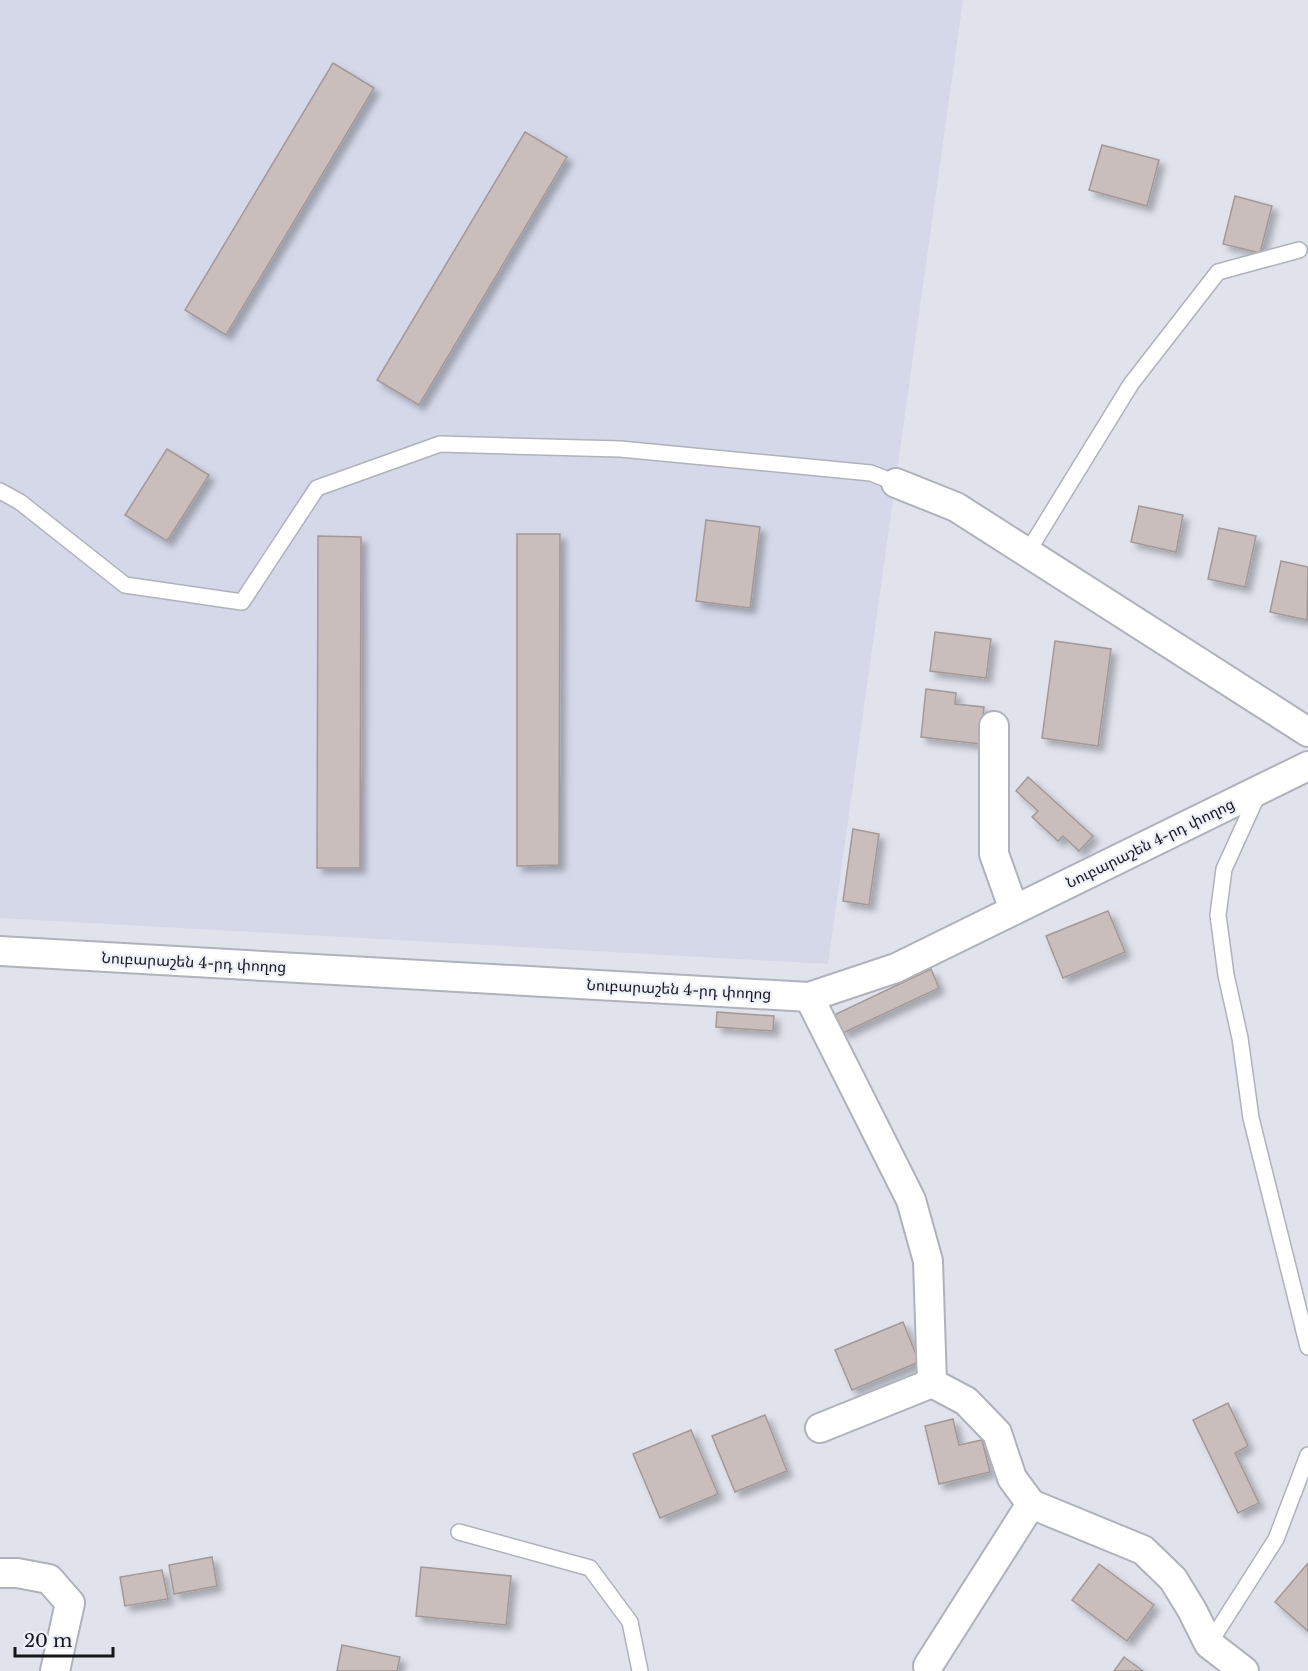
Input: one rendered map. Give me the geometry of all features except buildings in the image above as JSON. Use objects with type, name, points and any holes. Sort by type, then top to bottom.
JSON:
[{"type":"street","points":[[896,483],[956,507],[1308,732]]},
{"type":"street","points":[[994,726],[994,854],[1014,910]]},
{"type":"street","name":"Նուբարաշեն 4-րդ փողոց","points":[[0,951],[809,997],[897,968],[1308,766]]},
{"type":"street","points":[[809,997],[910,1200],[928,1261],[933,1383]]},
{"type":"street","points":[[820,1428],[933,1383]]},
{"type":"street","points":[[933,1383],[966,1401],[997,1433],[1012,1478],[1031,1504],[1143,1550],[1173,1579],[1209,1644],[1244,1671]]},
{"type":"street","points":[[928,1666],[1031,1504]]},
{"type":"street","points":[[0,1573],[17,1573],[49,1580],[70,1603],[55,1671]]},
{"type":"lane","points":[[1028,553],[1131,384],[1218,272],[1299,250]]},
{"type":"lane","points":[[0,491],[20,502],[125,585],[242,602],[317,488],[440,444],[620,449],[870,473],[896,483]]},
{"type":"lane","points":[[1261,789],[1224,869],[1218,915],[1251,1118],[1308,1347]]},
{"type":"lane","points":[[1209,1644],[1276,1539],[1308,1455]]},
{"type":"lane","points":[[459,1532],[590,1568],[630,1622],[640,1671]]},
{"type":"shaded area","points":[[0,0],[963,0],[828,964],[0,918]]}]
